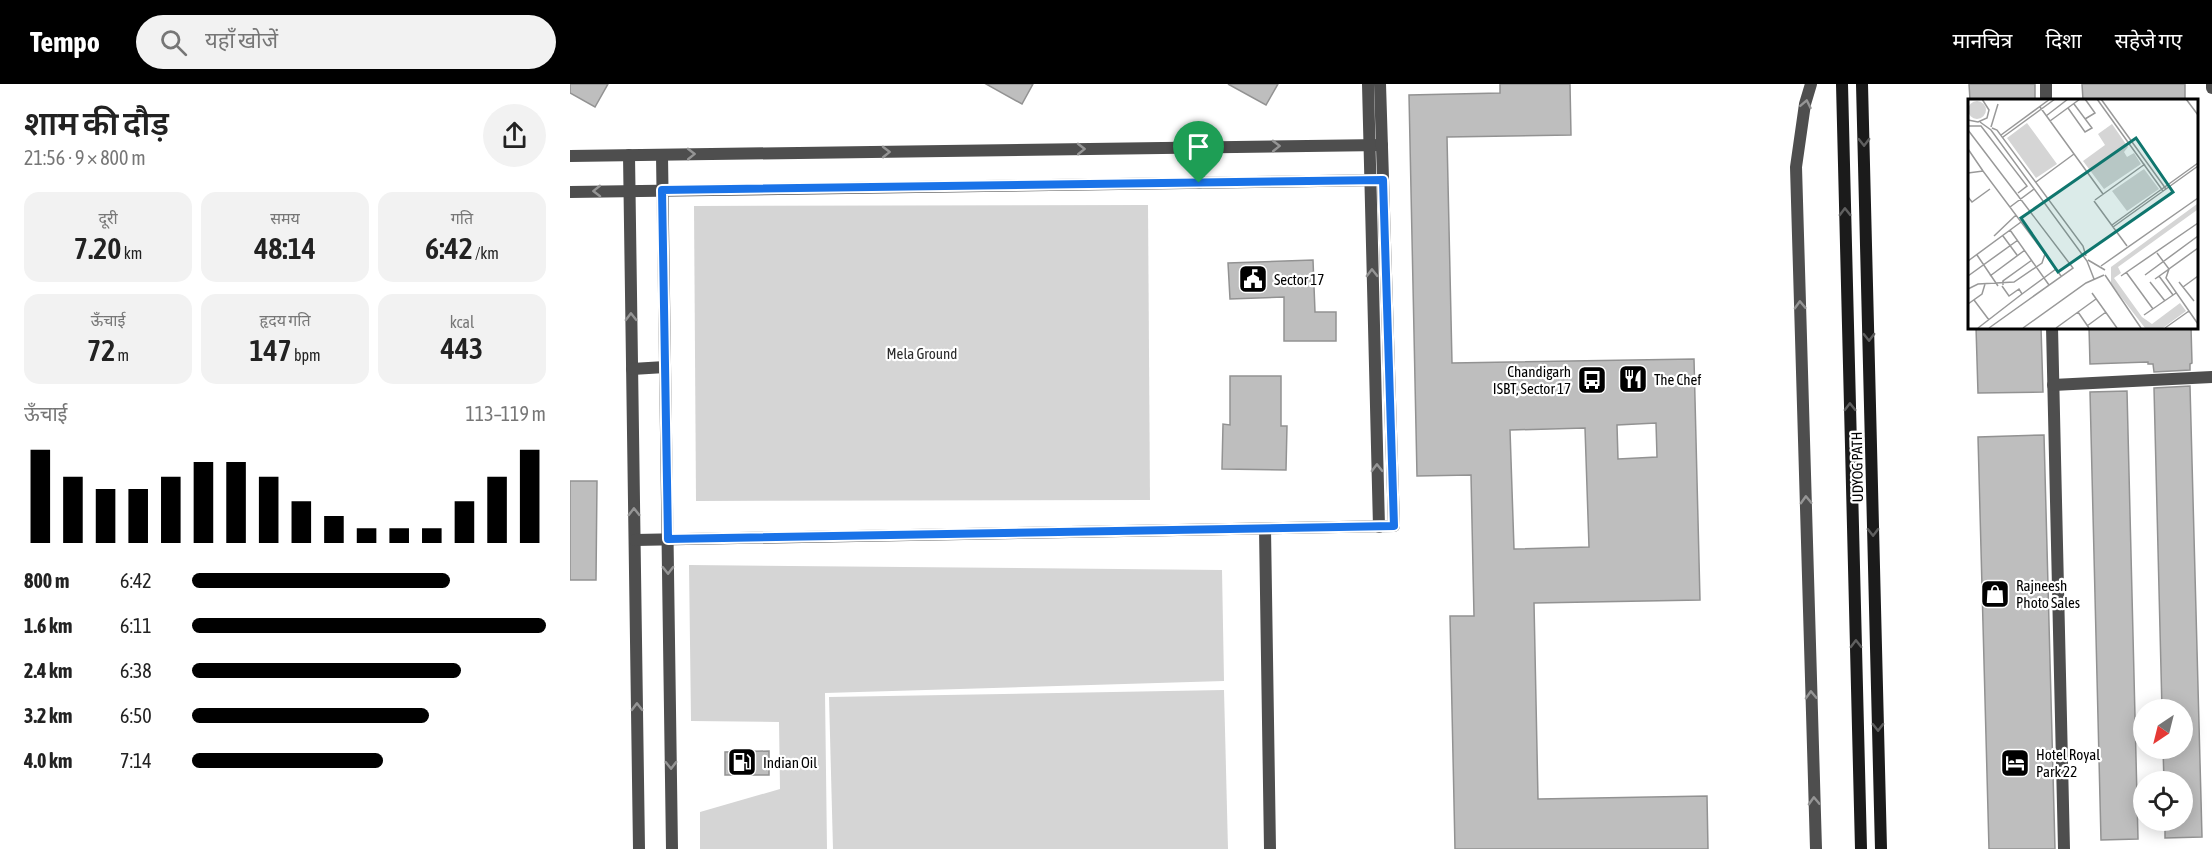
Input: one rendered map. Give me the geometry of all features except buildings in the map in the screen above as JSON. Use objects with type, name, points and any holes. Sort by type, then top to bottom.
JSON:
[{"type":"main road","name":"UDYOG PATH","points":[[1842,84],[1861,849]]},
{"type":"main road","name":"UDYOG PATH","points":[[1862,84],[1881,849]]},
{"type":"street","points":[[634,540],[1379,527],[1376,180],[1375,145],[1368,84]]},
{"type":"street","points":[[1375,145],[1380,84]]},
{"type":"street","points":[[1812,84],[1805,104],[1796,167],[1816,849]]},
{"type":"street","points":[[570,156],[1375,145]]},
{"type":"street","points":[[1199,147],[1199,183]]},
{"type":"street","points":[[629,155],[639,849]]},
{"type":"street","points":[[662,155],[672,849]]},
{"type":"street","points":[[570,192],[1376,180]]},
{"type":"street","points":[[2052,328],[2064,849]]},
{"type":"street","points":[[632,369],[665,367]]},
{"type":"street","points":[[2053,385],[2212,377]]},
{"type":"street","points":[[1265,529],[1270,849]]},
{"type":"green space","name":"Mela Ground","points":[[1148,205],[1150,500],[696,501],[694,206]]},
{"type":"green space","points":[[689,565],[1222,570],[1224,681],[825,693],[827,849],[700,849],[700,812],[780,789],[779,722],[691,721]]},
{"type":"green space","points":[[1224,690],[1228,849],[833,849],[829,697]]},
{"type":"place","name":"Sector 17","points":[[1253,279]]},
{"type":"place","name":"The Chef","points":[[1633,379]]},
{"type":"place","name":"Chandigarh ISBT, Sector 17","points":[[1592,380]]},
{"type":"place","name":"Rajneesh Photo Sales","points":[[1995,594]]},
{"type":"place","name":"Indian Oil","points":[[742,762]]},
{"type":"place","name":"Hotel Royal Park 22","points":[[2015,763]]},
{"type":"route","points":[[1383,180],[1394,526],[668,539],[662,190],[1199,183],[1383,180]]}]
